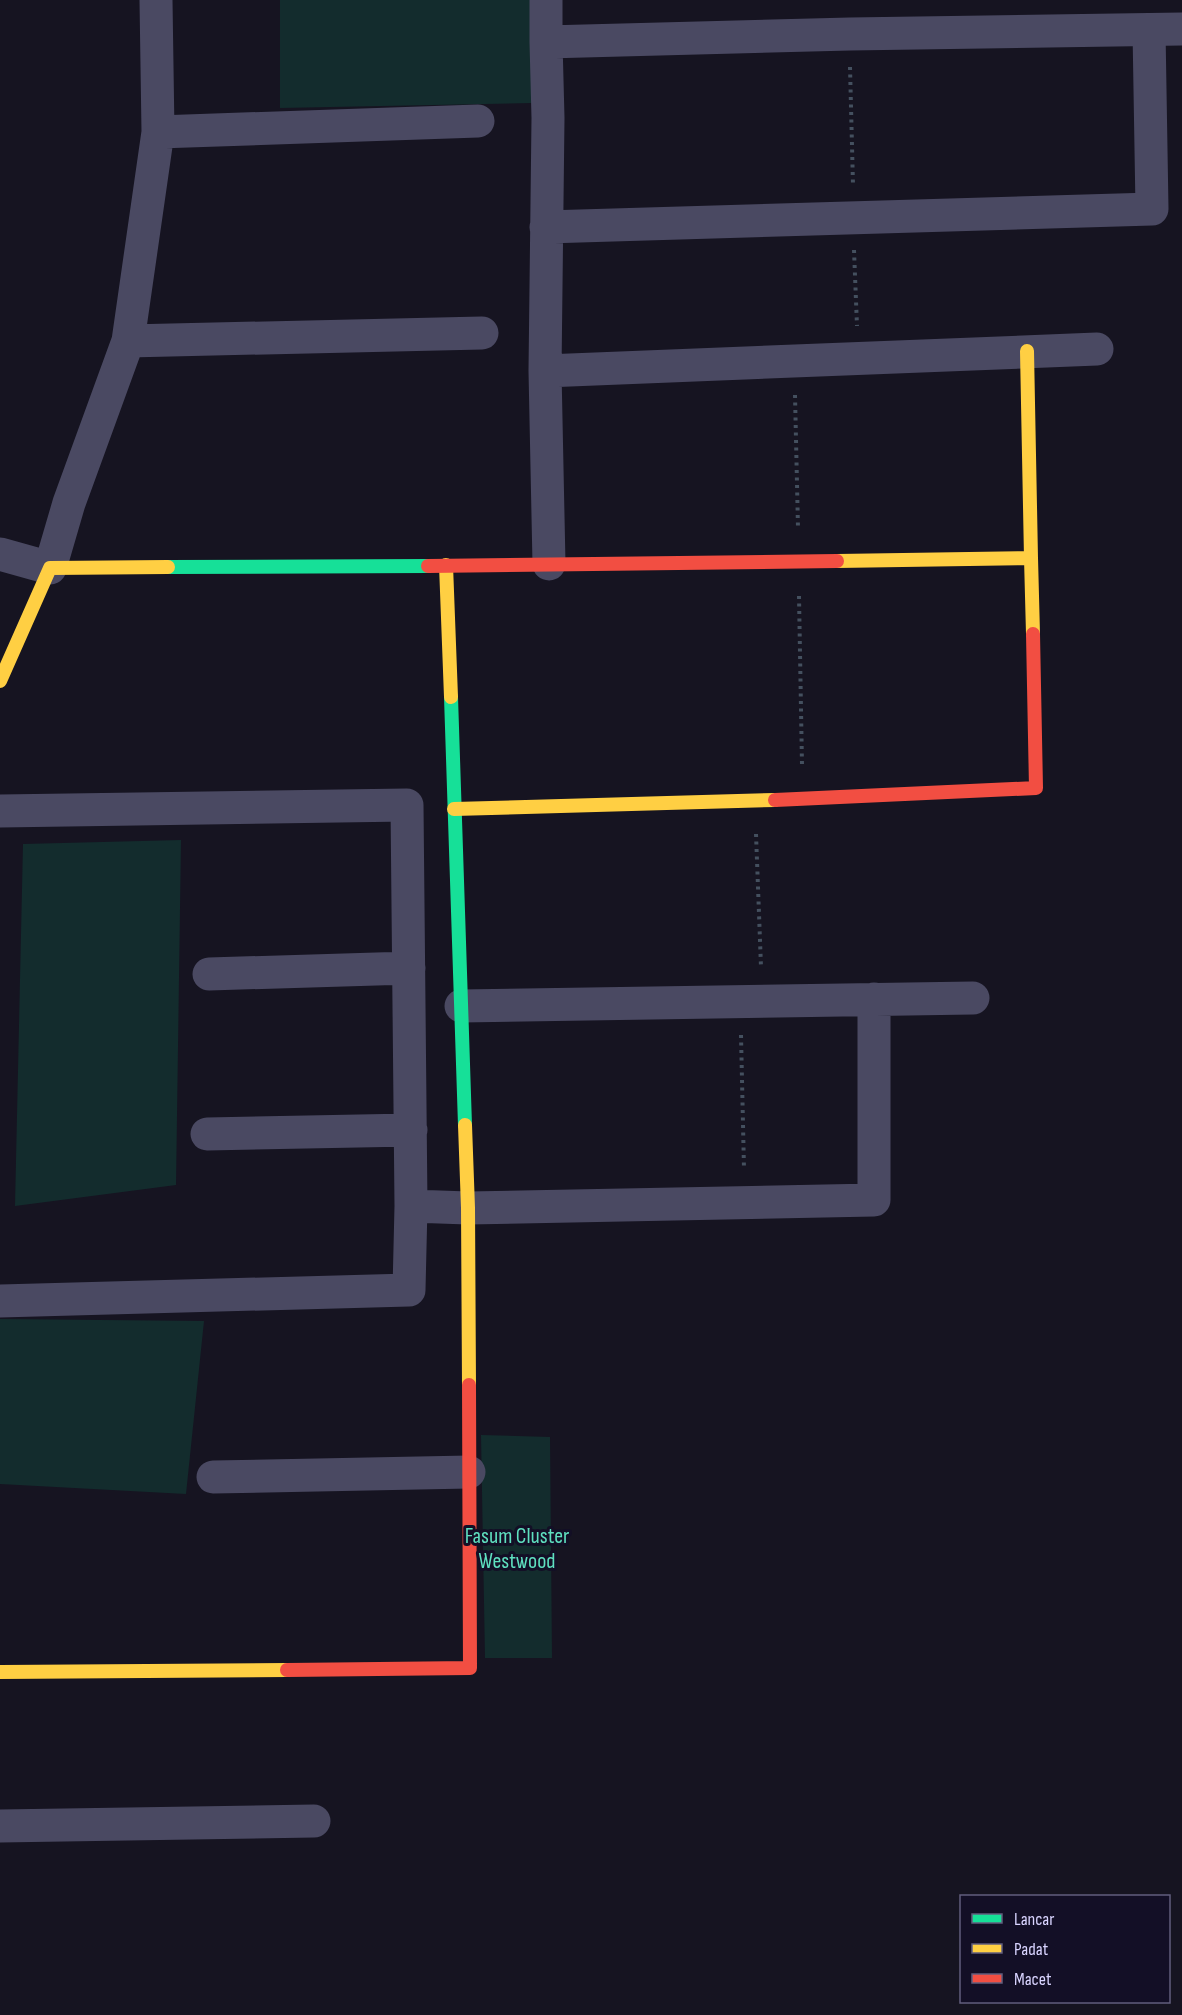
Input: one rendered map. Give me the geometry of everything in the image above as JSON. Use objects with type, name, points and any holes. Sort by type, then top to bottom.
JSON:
[{"type":"street","points":[[0,681],[50,568],[69,503],[128,341],[158,132],[156,0]]},
{"type":"street","points":[[546,0],[548,118],[545,371],[549,564]]},
{"type":"street","points":[[546,42],[1182,29]]},
{"type":"street","points":[[546,227],[1152,209],[1149,30]]},
{"type":"street","points":[[158,132],[478,121]]},
{"type":"street","points":[[128,341],[482,333]]},
{"type":"street","points":[[545,371],[1097,349]]},
{"type":"street","points":[[454,809],[754,800],[1036,788],[1027,351]]},
{"type":"street","points":[[0,554],[50,568],[1031,558]]},
{"type":"street","points":[[0,1672],[470,1668],[468,1208],[446,565]]},
{"type":"street","points":[[0,811],[407,805],[411,1130],[409,1290],[0,1301]]},
{"type":"street","points":[[209,974],[409,968]]},
{"type":"street","points":[[461,1006],[973,998]]},
{"type":"street","points":[[411,1206],[468,1208],[874,1200],[874,999]]},
{"type":"street","points":[[207,1134],[411,1130]]},
{"type":"street","points":[[213,1477],[469,1472]]},
{"type":"street","points":[[0,1826],[314,1821]]},
{"type":"path","points":[[850,34],[853,218],[859,358]]},
{"type":"path","points":[[744,1203],[752,1001],[754,800]]},
{"type":"green space","points":[[280,0],[530,0],[532,103],[280,108]]},
{"type":"green space","points":[[181,840],[176,1185],[15,1206],[23,844]]},
{"type":"green space","points":[[0,1319],[204,1321],[186,1494],[0,1484]]},
{"type":"green space","name":"Fasum Cluster Westwood","points":[[481,1435],[550,1437],[552,1658],[485,1658]]},
{"type":"traffic: fast","points":[[168,567],[428,566]]},
{"type":"traffic: fast","points":[[451,697],[465,1125]]},
{"type":"traffic: slow","points":[[837,561],[1031,558],[1027,351]]},
{"type":"traffic: slow","points":[[1031,558],[1033,634]]},
{"type":"traffic: slow","points":[[446,565],[451,697]]},
{"type":"traffic: slow","points":[[0,681],[50,568],[168,567]]},
{"type":"traffic: slow","points":[[454,809],[775,800]]},
{"type":"traffic: slow","points":[[465,1125],[469,1385]]},
{"type":"traffic: slow","points":[[0,1672],[287,1670]]},
{"type":"traffic: jam","points":[[428,566],[837,561]]},
{"type":"traffic: jam","points":[[775,800],[1036,788],[1033,634]]},
{"type":"traffic: jam","points":[[287,1670],[470,1668],[469,1385]]}]
